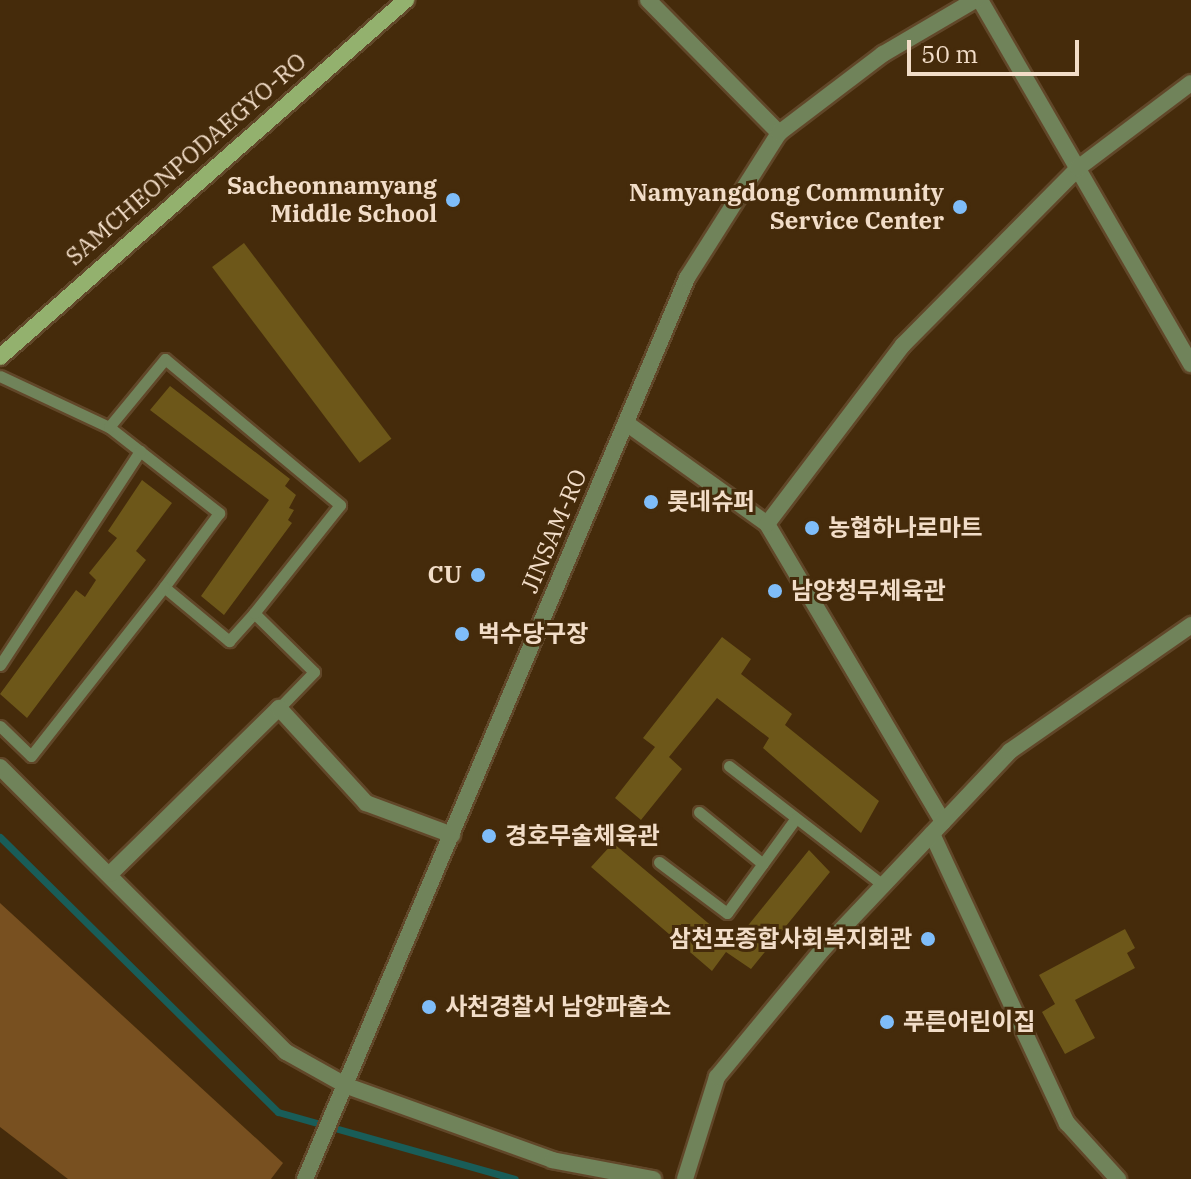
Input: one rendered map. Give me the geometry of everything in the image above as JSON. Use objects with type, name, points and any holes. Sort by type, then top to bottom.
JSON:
[{"type":"main road","name":"SAMCHEONPODAEGYO-RO","points":[[0,357],[406,0]]},
{"type":"street","points":[[648,0],[779,133]]},
{"type":"street","points":[[977,0],[1191,364]]},
{"type":"street","name":"JINSAM-RO","points":[[305,1179],[687,278],[779,133],[883,54],[977,0]]},
{"type":"street","points":[[767,524],[903,345],[1078,168],[1191,83]]},
{"type":"street","points":[[626,423],[767,524],[937,828],[1067,1123],[1118,1179]]},
{"type":"street","points":[[685,1179],[717,1077],[883,885],[1010,751],[1191,625]]},
{"type":"street","points":[[110,874],[279,708],[366,803],[452,835]]},
{"type":"street","points":[[0,767],[286,1052],[347,1086],[552,1160],[653,1179]]},
{"type":"lane","points":[[109,427],[165,359],[340,505],[229,641],[164,587]]},
{"type":"lane","points":[[0,376],[109,427],[219,513],[31,756],[0,726]]},
{"type":"lane","points":[[0,665],[140,451]]},
{"type":"lane","points":[[254,613],[314,672],[279,708]]},
{"type":"lane","points":[[729,766],[883,885]]},
{"type":"lane","points":[[699,812],[763,864]]},
{"type":"lane","points":[[659,862],[727,913],[796,818]]},
{"type":"shaded area","points":[[0,903],[283,1163],[271,1179],[68,1179],[0,1127]]},
{"type":"building","points":[[244,243],[391,439],[359,463],[212,267]]},
{"type":"building","points":[[170,386],[290,479],[285,486],[296,495],[289,508],[294,510],[288,520],[292,523],[224,615],[201,596],[269,500],[150,410]]},
{"type":"building","points":[[142,480],[172,503],[136,551],[146,560],[27,718],[0,694],[76,590],[85,597],[96,580],[89,573],[117,538],[108,531]]},
{"type":"building","points":[[722,637],[751,659],[741,674],[792,714],[785,725],[879,801],[861,833],[763,748],[769,738],[717,698],[669,757],[682,769],[641,820],[615,798],[655,747],[643,738]]},
{"type":"building","points":[[613,843],[733,944],[809,850],[830,872],[751,969],[726,952],[712,971],[591,867]]},
{"type":"building","points":[[1125,929],[1135,948],[1127,953],[1135,968],[1075,1000],[1095,1038],[1065,1054],[1042,1012],[1055,1004],[1039,975]]},
{"type":"waterway","points":[[0,837],[278,1112],[515,1179]]},
{"type":"place","name":"Sacheonnamyang Middle School","points":[[453,200]]},
{"type":"place","name":"Namyangdong Community Service Center","points":[[960,207]]},
{"type":"place","name":"롯데슈퍼","points":[[651,502]]},
{"type":"place","name":"농협하나로마트","points":[[812,528]]},
{"type":"place","name":"CU","points":[[478,575]]},
{"type":"place","name":"남양청무체육관","points":[[775,591]]},
{"type":"place","name":"벅수당구장","points":[[462,634]]},
{"type":"place","name":"경호무술체육관","points":[[489,836]]},
{"type":"place","name":"삼천포종합사회복지회관","points":[[928,939]]},
{"type":"place","name":"사천경찰서 남양파출소","points":[[429,1007]]},
{"type":"place","name":"푸른어린이집","points":[[887,1022]]}]
